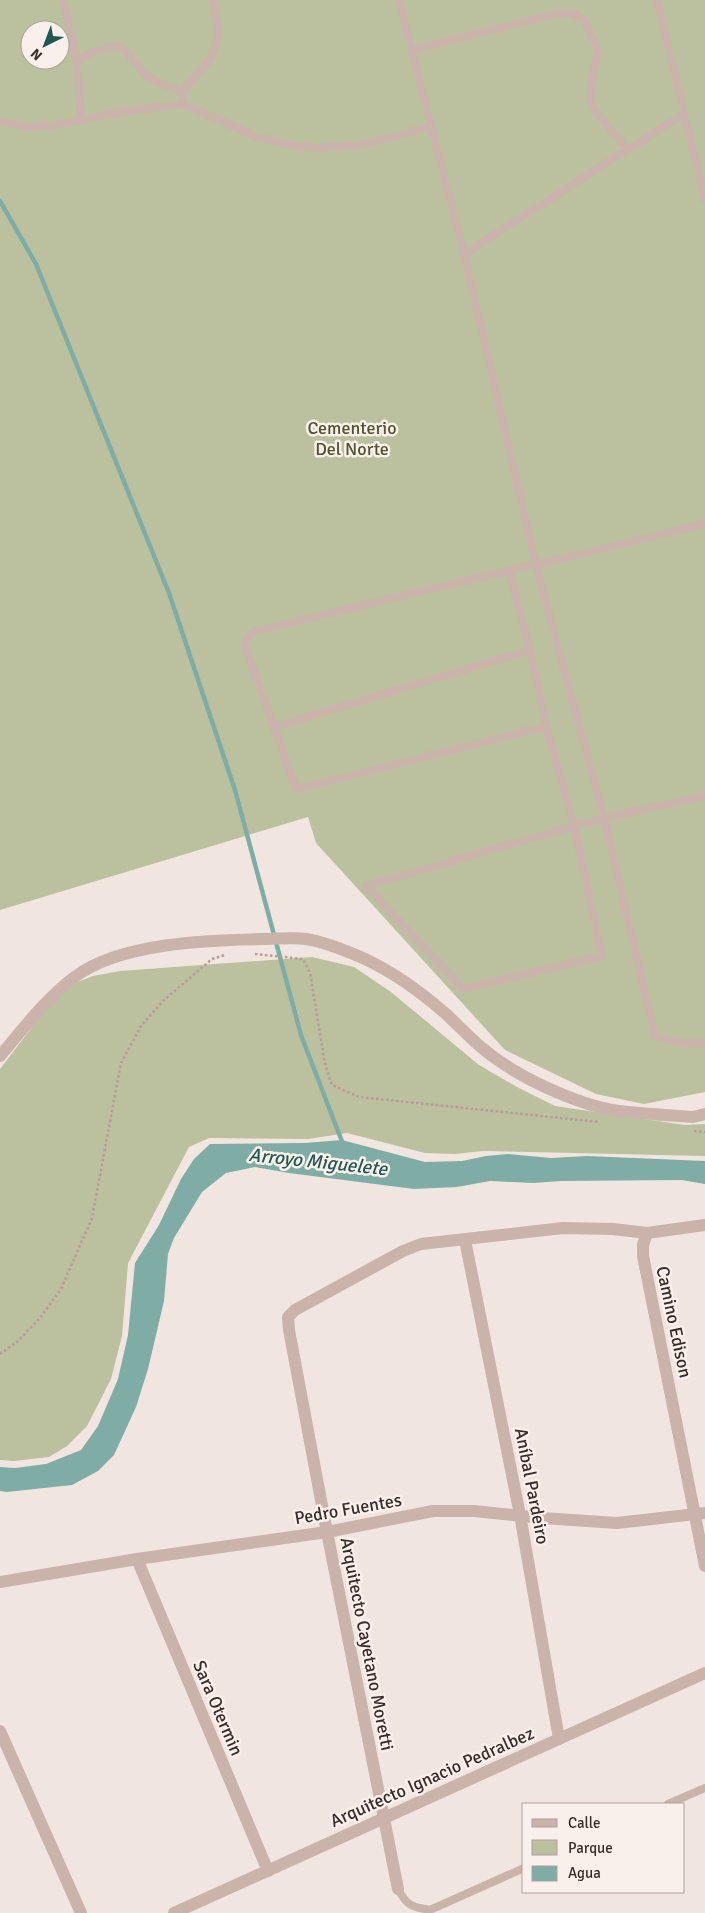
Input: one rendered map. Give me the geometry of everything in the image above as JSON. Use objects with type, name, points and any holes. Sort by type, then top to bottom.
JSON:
[{"type":"street","points":[[0,1056],[55,994],[76,976],[104,961],[156,946],[234,940],[305,939],[367,960],[405,981],[447,1015],[482,1048],[523,1075],[563,1094],[588,1104],[618,1111],[693,1117],[705,1114]]},
{"type":"street","points":[[465,1240],[563,1228],[613,1229],[647,1233],[705,1226]]},
{"type":"street","name":"Camino Edison","points":[[647,1233],[643,1245],[643,1256],[700,1514],[705,1566]]},
{"type":"street","name":"Arquitecto Cayetano Moretti","points":[[398,1889],[327,1532],[288,1317],[295,1310],[403,1251],[421,1244],[465,1240]]},
{"type":"street","name":"Aníbal Pardeiro","points":[[465,1240],[520,1515],[559,1739]]},
{"type":"street","name":"Pedro Fuentes","points":[[0,1582],[137,1559],[327,1532],[432,1511],[474,1511],[617,1523],[700,1514]]},
{"type":"street","name":"Sara Otermin","points":[[137,1559],[268,1870]]},
{"type":"street","name":"Arquitecto Ignacio Pedralbez","points":[[174,1913],[705,1673]]},
{"type":"street","points":[[0,1731],[81,1913]]},
{"type":"lane","points":[[63,0],[76,60],[81,119]]},
{"type":"lane","points":[[183,104],[182,92],[207,62],[217,46],[218,23],[212,0]]},
{"type":"lane","points":[[399,0],[464,254],[536,565],[604,818],[655,1036],[669,1041],[694,1044],[705,1043]]},
{"type":"lane","points":[[657,0],[705,199]]},
{"type":"lane","points":[[412,50],[561,13],[574,13],[585,23],[598,51],[590,99],[593,108],[628,150]]},
{"type":"lane","points":[[76,60],[92,52],[118,47],[125,50],[146,75],[182,92]]},
{"type":"lane","points":[[0,121],[25,127],[56,125],[119,112],[183,104],[255,136],[288,145],[315,148],[360,145],[431,127]]},
{"type":"lane","points":[[464,254],[685,113]]},
{"type":"lane","points":[[546,726],[296,789],[245,646],[247,638],[255,631],[705,524]]},
{"type":"lane","points":[[509,570],[530,650],[546,726],[574,826],[602,956],[463,989],[366,886],[574,826],[604,818],[705,796]]},
{"type":"lane","points":[[274,727],[530,650]]},
{"type":"lane","points":[[670,1803],[705,1788]]},
{"type":"lane","points":[[398,1889],[404,1901],[414,1908],[430,1910],[522,1869]]},
{"type":"path","points":[[0,1354],[18,1342],[40,1318],[61,1289],[92,1218],[121,1063],[141,1026],[163,1001],[212,959],[227,954]]},
{"type":"path","points":[[254,954],[303,958],[310,973],[325,1064],[332,1085],[359,1097],[602,1122]]},
{"type":"path","points":[[686,1130],[705,1132]]},
{"type":"green space","name":"Cementerio Del Norte","points":[[0,0],[705,0],[705,1092],[644,1104],[596,1094],[505,1050],[316,843],[308,817],[0,910]]},
{"type":"green space","points":[[312,957],[354,967],[391,992],[479,1065],[555,1106],[685,1125],[705,1124],[705,1156],[483,1151],[455,1154],[425,1153],[347,1133],[308,1139],[209,1138],[189,1147],[128,1263],[122,1336],[111,1379],[87,1426],[67,1446],[49,1457],[14,1461],[0,1460],[0,1069],[62,988],[93,976],[120,971]]},
{"type":"water","name":"Arroyo Miguelete","points":[[342,1140],[425,1162],[462,1161],[508,1154],[551,1158],[587,1156],[705,1161],[705,1184],[682,1180],[533,1183],[490,1181],[457,1187],[414,1189],[255,1167],[226,1173],[202,1192],[174,1238],[168,1254],[164,1301],[148,1369],[136,1407],[114,1455],[98,1471],[72,1485],[7,1492],[0,1491],[0,1467],[15,1468],[46,1464],[81,1450],[98,1426],[118,1379],[128,1335],[135,1263],[159,1225],[181,1179],[194,1159],[210,1144],[305,1143]]},
{"type":"waterway","name":"Arroyo Miguelete","points":[[0,201],[36,264],[169,593],[235,790],[301,1035],[343,1144]]}]
